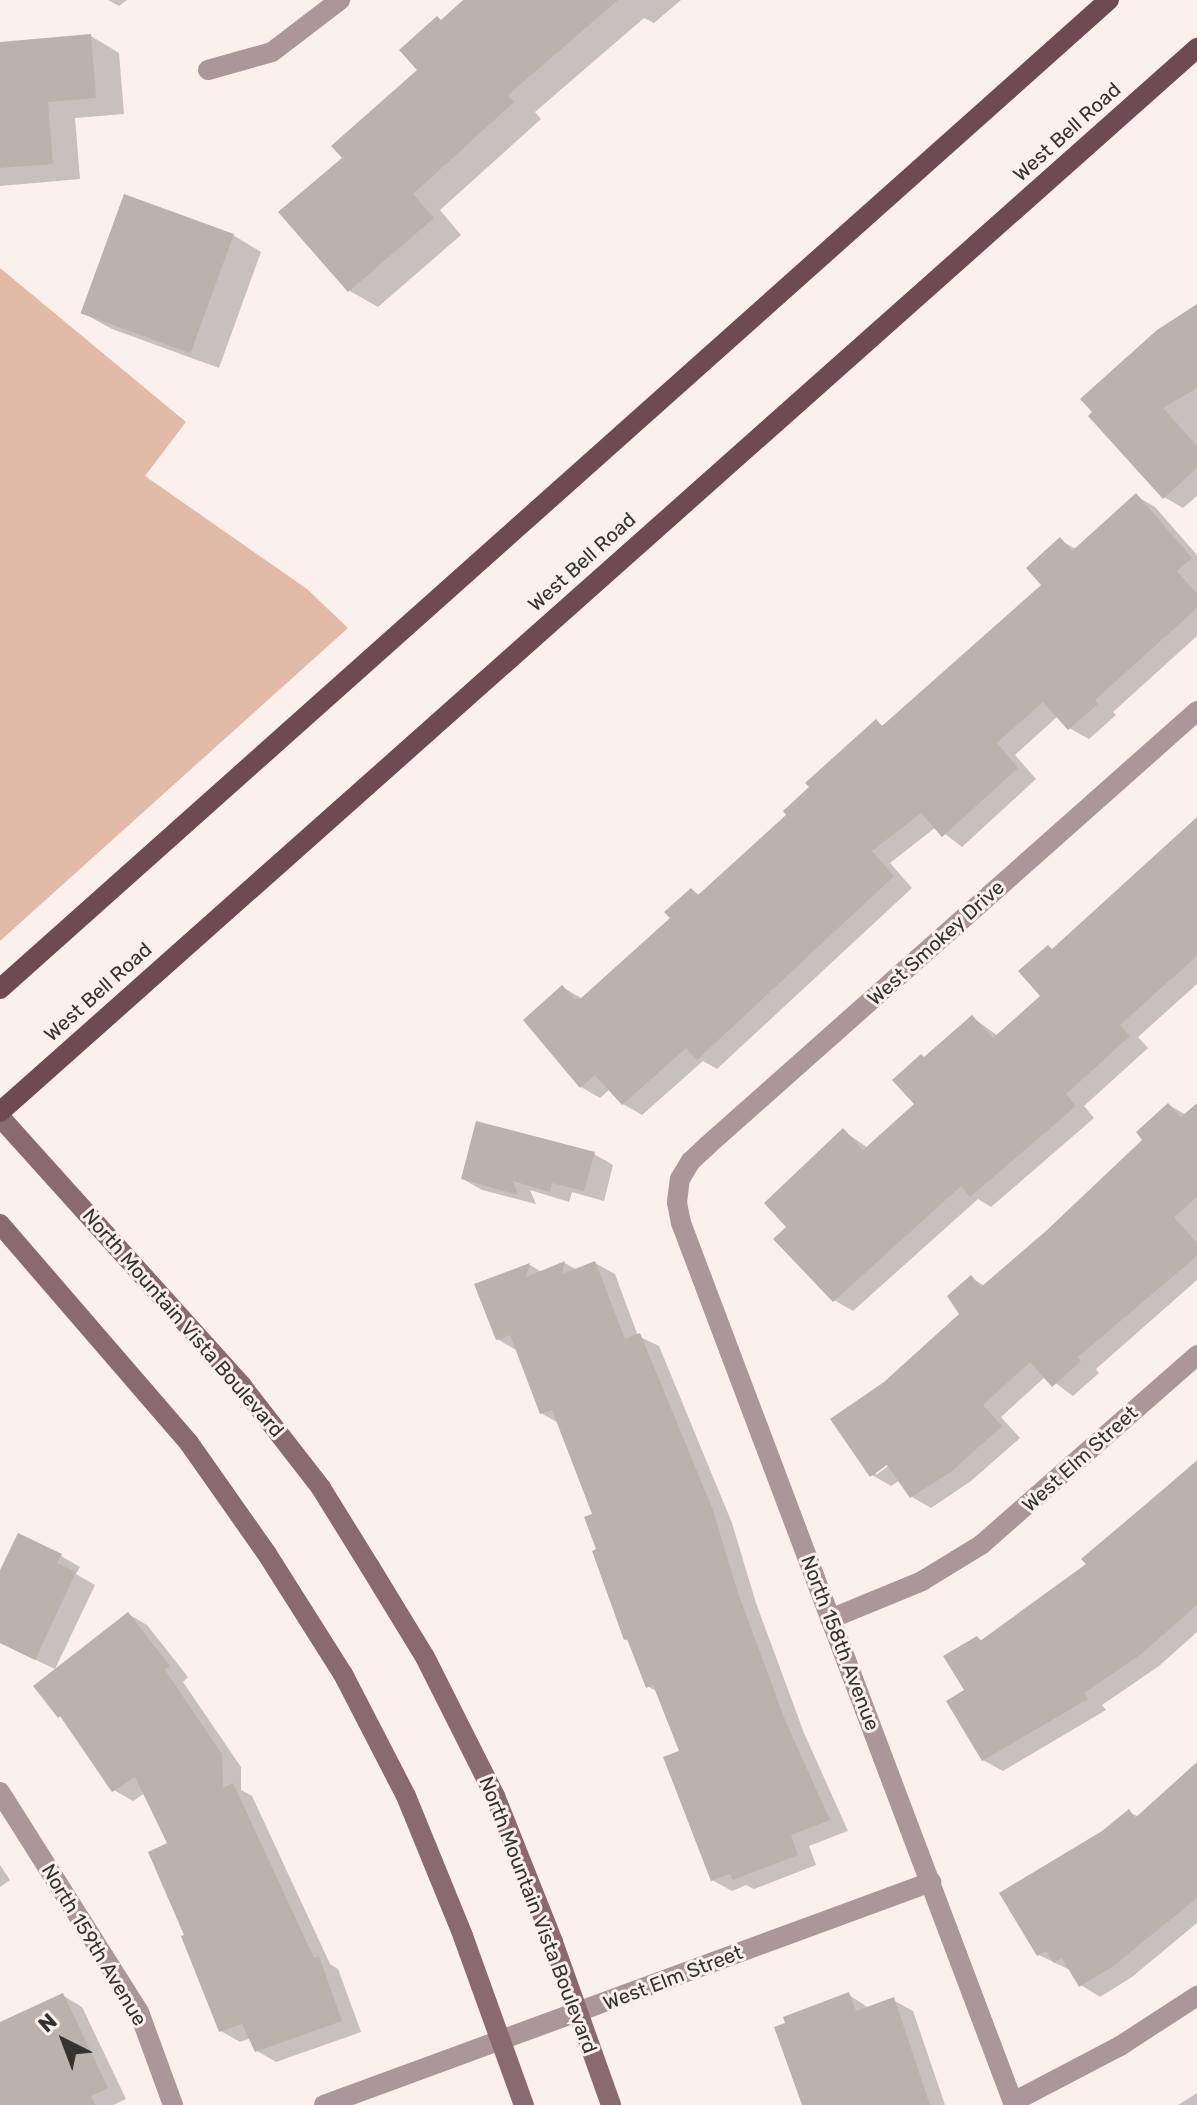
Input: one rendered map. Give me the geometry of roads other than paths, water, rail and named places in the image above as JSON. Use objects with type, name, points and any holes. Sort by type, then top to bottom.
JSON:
[{"type":"main road","points":[[0,989],[1109,0]]},
{"type":"main road","name":"West Bell Road","points":[[0,1114],[1197,48]]},
{"type":"street","points":[[208,70],[272,52],[340,0]]},
{"type":"street","name":"West Smokey Drive","points":[[680,1179],[691,1161],[708,1145],[1197,711]]},
{"type":"street","name":"North Mountain Vista Boulevard","points":[[0,1114],[242,1386],[321,1488],[425,1657],[495,1796],[611,2105]]},
{"type":"street","name":"North 158th Avenue","points":[[680,1179],[677,1202],[681,1223],[1014,2104]]},
{"type":"street","points":[[0,1224],[189,1443],[309,1617],[406,1796],[463,1936],[524,2105]]},
{"type":"street","name":"West Elm Street","points":[[830,1619],[922,1581],[981,1545],[1197,1355]]},
{"type":"street","name":"North 159th Avenue","points":[[0,1792],[139,2012],[173,2105]]},
{"type":"street","name":"West Elm Street","points":[[324,2105],[579,2014],[931,1882]]},
{"type":"street","points":[[1014,2104],[1120,2046],[1197,1996]]}]
